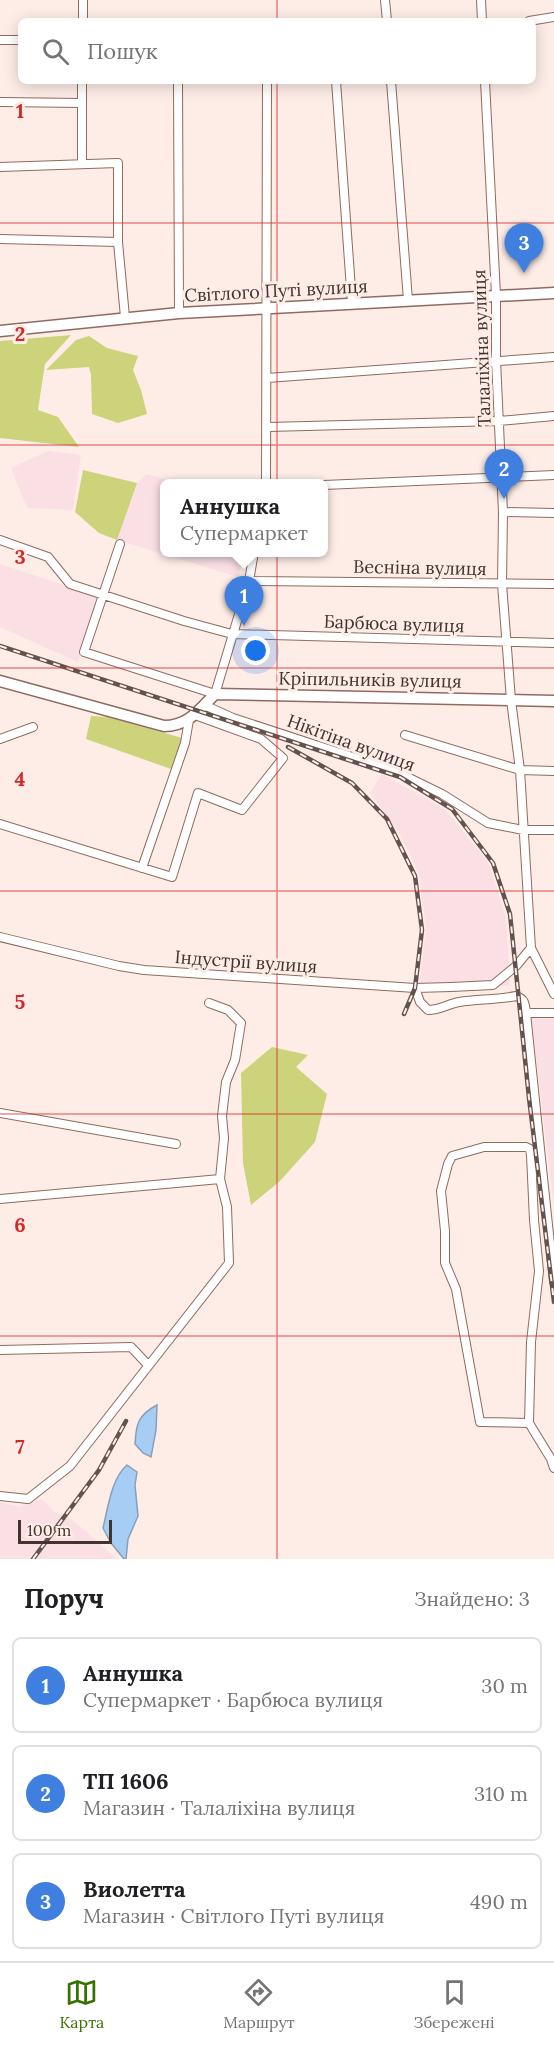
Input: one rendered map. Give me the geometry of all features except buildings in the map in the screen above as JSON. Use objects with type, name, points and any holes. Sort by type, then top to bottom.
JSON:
[{"type":"street","points":[[82,18],[83,0]]},
{"type":"street","points":[[385,0],[387,18]]},
{"type":"street","points":[[481,0],[482,18]]},
{"type":"street","points":[[536,20],[554,17]]},
{"type":"street","points":[[0,40],[18,40]]},
{"type":"street","points":[[82,84],[82,163]]},
{"type":"street","points":[[178,84],[179,313]]},
{"type":"street","points":[[266,479],[267,84]]},
{"type":"street","points":[[336,84],[352,303]]},
{"type":"street","points":[[391,84],[408,300]]},
{"type":"street","name":"Талаліхіна вулиця","points":[[485,84],[496,295],[496,360],[503,512],[502,584],[511,700],[520,770],[531,948]]},
{"type":"street","points":[[0,102],[82,103]]},
{"type":"street","points":[[0,167],[82,163],[118,164],[118,242],[125,317]]},
{"type":"street","points":[[0,239],[118,242]]},
{"type":"street","name":"Світлого Путі вулиця","points":[[0,331],[179,313],[554,293]]},
{"type":"street","points":[[267,378],[554,357]]},
{"type":"street","points":[[268,427],[500,420],[554,416]]},
{"type":"street","points":[[328,485],[554,475]]},
{"type":"street","points":[[503,512],[554,513]]},
{"type":"street","name":"Барбюса вулиця","points":[[0,540],[48,557],[69,584],[232,634],[554,643]]},
{"type":"street","points":[[120,544],[84,652],[215,694]]},
{"type":"street","points":[[0,681],[164,726],[174,726],[192,718],[215,694],[249,581],[253,557]]},
{"type":"street","name":"Весніна вулиця","points":[[249,581],[554,584]]},
{"type":"street","name":"Кріпильників вулиця","points":[[215,694],[554,701]]},
{"type":"street","name":"Нікітіна вулиця","points":[[204,705],[233,718],[395,771],[488,822],[524,830],[554,830]]},
{"type":"street","points":[[142,868],[192,718]]},
{"type":"street","points":[[0,824],[172,877],[198,793],[242,810],[283,758],[261,739],[192,718]]},
{"type":"street","points":[[0,739],[33,727]]},
{"type":"street","points":[[405,735],[520,770],[554,771]]},
{"type":"street","name":"Індустрії вулиця","points":[[0,937],[144,970],[415,988],[493,985],[516,966],[531,948]]},
{"type":"street","points":[[531,948],[554,994]]},
{"type":"street","points":[[415,988],[420,1002],[428,1010],[436,1010],[463,1001],[516,996],[525,1003],[554,1282]]},
{"type":"street","points":[[0,1496],[28,1499],[70,1466],[229,1263],[227,1207],[220,1179],[224,1138],[222,1116],[226,1082],[235,1060],[241,1023],[228,1010],[209,1003]]},
{"type":"street","points":[[526,1013],[554,1012]]},
{"type":"street","points":[[0,1113],[176,1144]]},
{"type":"street","points":[[529,1423],[480,1422],[456,1289],[445,1263],[441,1191],[448,1164],[452,1156],[484,1147],[513,1146],[530,1149],[539,1271],[531,1342],[529,1423],[553,1457],[554,1468]]},
{"type":"street","points":[[533,1174],[542,1168]]},
{"type":"street","points":[[0,1199],[220,1179]]},
{"type":"street","points":[[0,1350],[131,1347],[148,1365]]},
{"type":"shaded area","points":[[48,451],[81,455],[73,510],[27,508],[11,468]]},
{"type":"shaded area","points":[[147,474],[165,479],[160,479],[160,553],[117,540],[137,483]]},
{"type":"shaded area","points":[[173,557],[244,557],[238,577]]},
{"type":"shaded area","points":[[0,564],[100,597],[78,662],[0,627]]},
{"type":"shaded area","points":[[382,774],[445,809],[489,864],[506,918],[510,985],[418,992],[426,929],[419,874],[398,831],[370,793]]},
{"type":"shaded area","points":[[531,1016],[554,1016],[554,1207]]},
{"type":"shaded area","points":[[41,1499],[55,1512],[74,1521],[117,1559],[0,1559],[0,1502],[19,1507]]},
{"type":"green space","points":[[71,335],[45,364],[38,410],[58,417],[79,447],[0,438],[0,341]]},
{"type":"green space","points":[[89,336],[107,348],[138,356],[133,370],[147,414],[118,423],[92,414],[89,367],[46,370],[76,340]]},
{"type":"green space","points":[[83,470],[137,483],[117,540],[99,533],[75,512]]},
{"type":"green space","points":[[91,716],[108,717],[182,738],[171,769],[86,739]]},
{"type":"green space","points":[[272,1047],[308,1055],[296,1067],[327,1094],[315,1142],[280,1181],[251,1205],[243,1163],[241,1073]]},
{"type":"water","points":[[157,1405],[156,1430],[151,1457],[143,1453],[135,1444],[135,1437],[142,1416]]},
{"type":"water","points":[[127,1465],[137,1472],[135,1485],[138,1516],[128,1539],[126,1559],[124,1559],[103,1528],[117,1478]]},
{"type":"railway","points":[[0,646],[400,777],[452,809],[493,863],[510,914],[529,1098],[554,1302]]},
{"type":"railway","points":[[288,747],[352,783],[387,819],[415,876],[422,930],[415,988],[404,1014]]},
{"type":"railway","points":[[33,1559],[99,1470],[126,1421]]},
{"type":"place","name":"Виолетта","points":[[524,273]]},
{"type":"place","name":"ТП 1606","points":[[504,499]]},
{"type":"place","name":"Аннушка","points":[[244,626]]}]
